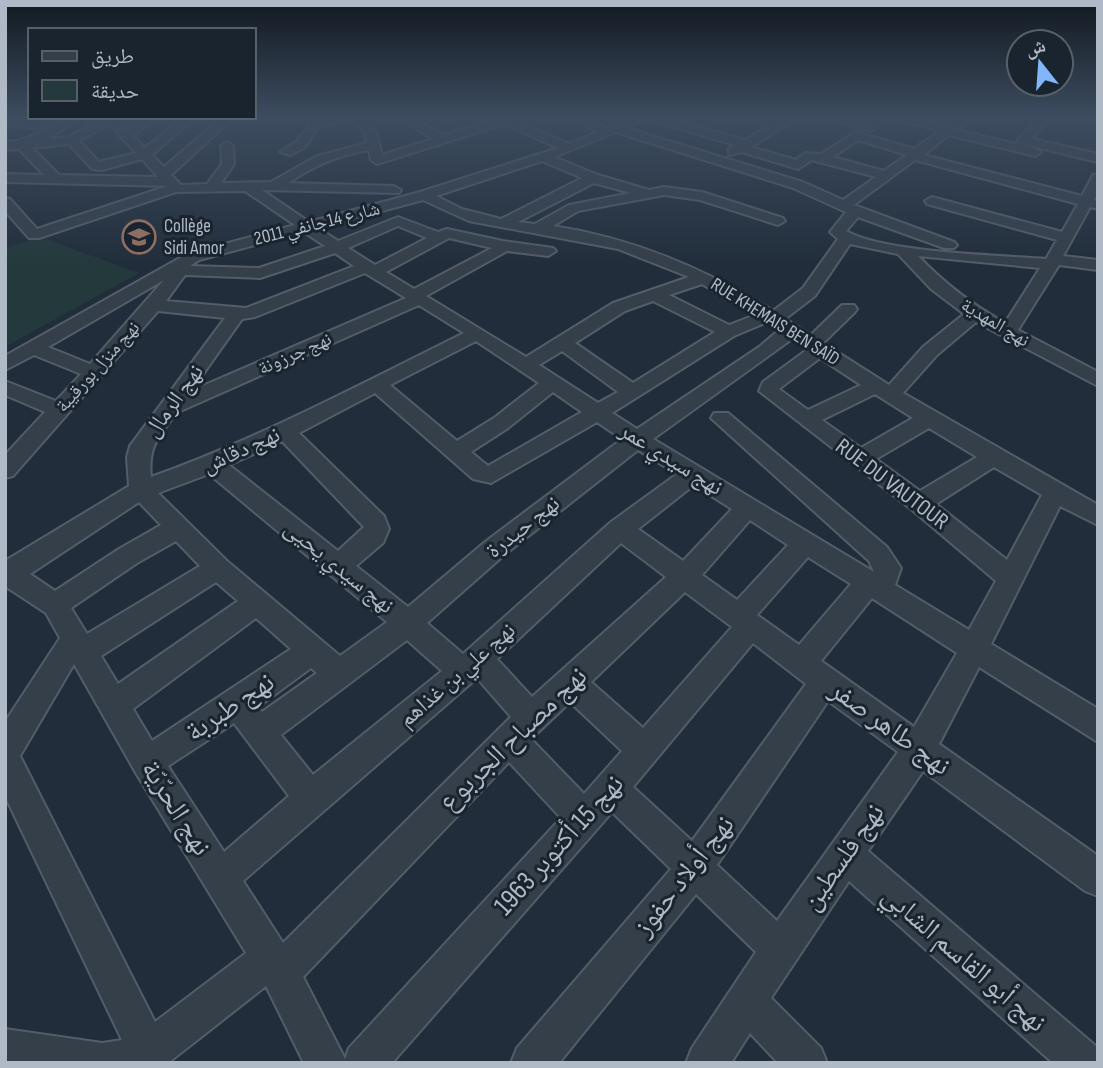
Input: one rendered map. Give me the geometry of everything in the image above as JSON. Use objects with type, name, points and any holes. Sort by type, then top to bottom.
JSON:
[{"type":"street","points":[[42,166],[56,180]]},
{"type":"street","points":[[156,166],[169,181]]},
{"type":"street","points":[[5,202],[34,235],[169,181],[183,166]]},
{"type":"street","points":[[211,188],[227,166]]},
{"type":"street","points":[[274,187],[307,166]]},
{"type":"street","points":[[371,166],[384,171]]},
{"type":"street","points":[[384,166],[384,171]]},
{"type":"street","points":[[5,177],[169,181],[211,188],[306,187],[384,171],[394,166]]},
{"type":"street","name":"شارع 14جانفي 2011","points":[[5,364],[33,348],[103,330],[184,265],[306,226],[384,171],[425,195],[516,166]]},
{"type":"street","points":[[564,166],[593,178],[649,195]]},
{"type":"street","points":[[736,166],[798,186],[850,209],[979,256]]},
{"type":"street","points":[[851,166],[887,176]]},
{"type":"street","points":[[378,385],[481,473],[491,475],[665,373],[728,332],[777,322],[809,292],[841,236],[850,209],[899,166]]},
{"type":"street","points":[[1031,166],[1092,203]]},
{"type":"street","points":[[306,187],[334,167],[384,171]]},
{"type":"street","points":[[502,224],[593,178]]},
{"type":"street","points":[[1008,332],[1054,262],[1064,237],[1092,203],[1098,178]]},
{"type":"street","name":"نهج سيدي عمر","points":[[247,186],[337,247],[477,333],[637,439],[875,585],[1098,727]]},
{"type":"street","points":[[537,229],[574,208],[682,192],[778,221]]},
{"type":"street","name":"RUE KHEMAIS BEN SAÏD","points":[[425,195],[446,209],[502,224],[590,237],[635,249],[703,278],[992,458],[1098,516]]},
{"type":"street","points":[[932,201],[1064,237]]},
{"type":"street","points":[[184,265],[260,273],[337,247],[398,221],[439,237]]},
{"type":"street","points":[[154,305],[237,314],[271,306],[371,269],[447,233],[503,246],[548,251]]},
{"type":"street","points":[[841,236],[903,250],[1098,265]]},
{"type":"street","name":"نهج جرزونة","points":[[171,408],[416,297],[496,253],[503,246]]},
{"type":"street","name":"نهج المهدية","points":[[903,250],[937,285],[975,314],[1098,380]]},
{"type":"street","name":"نهج منزل بورقيبة","points":[[5,470],[92,371],[103,330],[154,305],[184,265]]},
{"type":"street","points":[[526,365],[619,307],[703,278]]},
{"type":"street","points":[[655,295],[728,332]]},
{"type":"street","points":[[817,347],[848,309]]},
{"type":"street","name":"نهج الرمال","points":[[141,490],[138,457],[141,446],[237,314]]},
{"type":"street","points":[[806,419],[884,391],[958,325],[975,314]]},
{"type":"street","name":"نهج حيدرة","points":[[260,732],[408,623],[494,549],[637,439],[766,351],[777,322]]},
{"type":"street","name":"نهج دقاش","points":[[8,573],[141,490],[212,464],[285,431],[477,333]]},
{"type":"street","points":[[563,343],[631,391]]},
{"type":"street","name":"RUE DU VAUTOUR","points":[[817,347],[770,386],[772,393],[919,503],[1010,577]]},
{"type":"street","points":[[33,348],[92,371]]},
{"type":"street","points":[[457,451],[501,423],[552,383]]},
{"type":"street","points":[[10,394],[59,410]]},
{"type":"street","points":[[721,418],[877,554],[888,568],[875,585]]},
{"type":"street","points":[[859,459],[928,419]]},
{"type":"street","points":[[285,431],[370,516],[377,528],[374,536],[338,566]]},
{"type":"street","points":[[919,503],[992,458]]},
{"type":"street","name":"نهج سيدي يحيى","points":[[212,464],[408,623],[471,665],[584,818]]},
{"type":"street","name":"نهج علي بن غذاهم","points":[[220,878],[311,798],[471,665],[620,529],[695,473]]},
{"type":"street","points":[[141,490],[218,568],[339,674]]},
{"type":"street","name":"نهج فلسطين","points":[[707,1063],[780,949],[919,749],[1055,493]]},
{"type":"street","name":"نهج مصباح الجربوع","points":[[149,1052],[275,965],[520,729],[684,577],[748,507]]},
{"type":"street","points":[[55,605],[128,556],[179,527]]},
{"type":"street","name":"نهج طاهر صفر","points":[[620,529],[1098,878]]},
{"type":"street","name":"نهج 15 أكتوبر 1963","points":[[364,1063],[644,750],[804,543]]},
{"type":"street","points":[[5,1049],[103,1063],[149,1052],[7,747],[79,645],[218,568]]},
{"type":"street","name":"نهج الحرّيّة","points":[[8,573],[55,605],[147,762],[275,965],[326,1063]]},
{"type":"street","name":"نهج أولاد حفوز","points":[[532,1063],[695,867],[813,672],[875,585]]},
{"type":"street","points":[[115,704],[258,602]]},
{"type":"street","name":"نهج طبربة","points":[[147,762],[237,704],[312,651]]},
{"type":"street","points":[[570,682],[644,750]]},
{"type":"street","points":[[237,704],[311,798]]},
{"type":"street","points":[[611,788],[780,949]]},
{"type":"street","name":"نهج أبو القاسم الشابي","points":[[845,854],[1084,1063]]},
{"type":"street","points":[[747,1001],[806,1063]]},
{"type":"green space","points":[[40,237],[139,273],[5,347],[5,248]]},
{"type":"place","name":"Collège Sidi Amor","points":[[139,237]]}]
